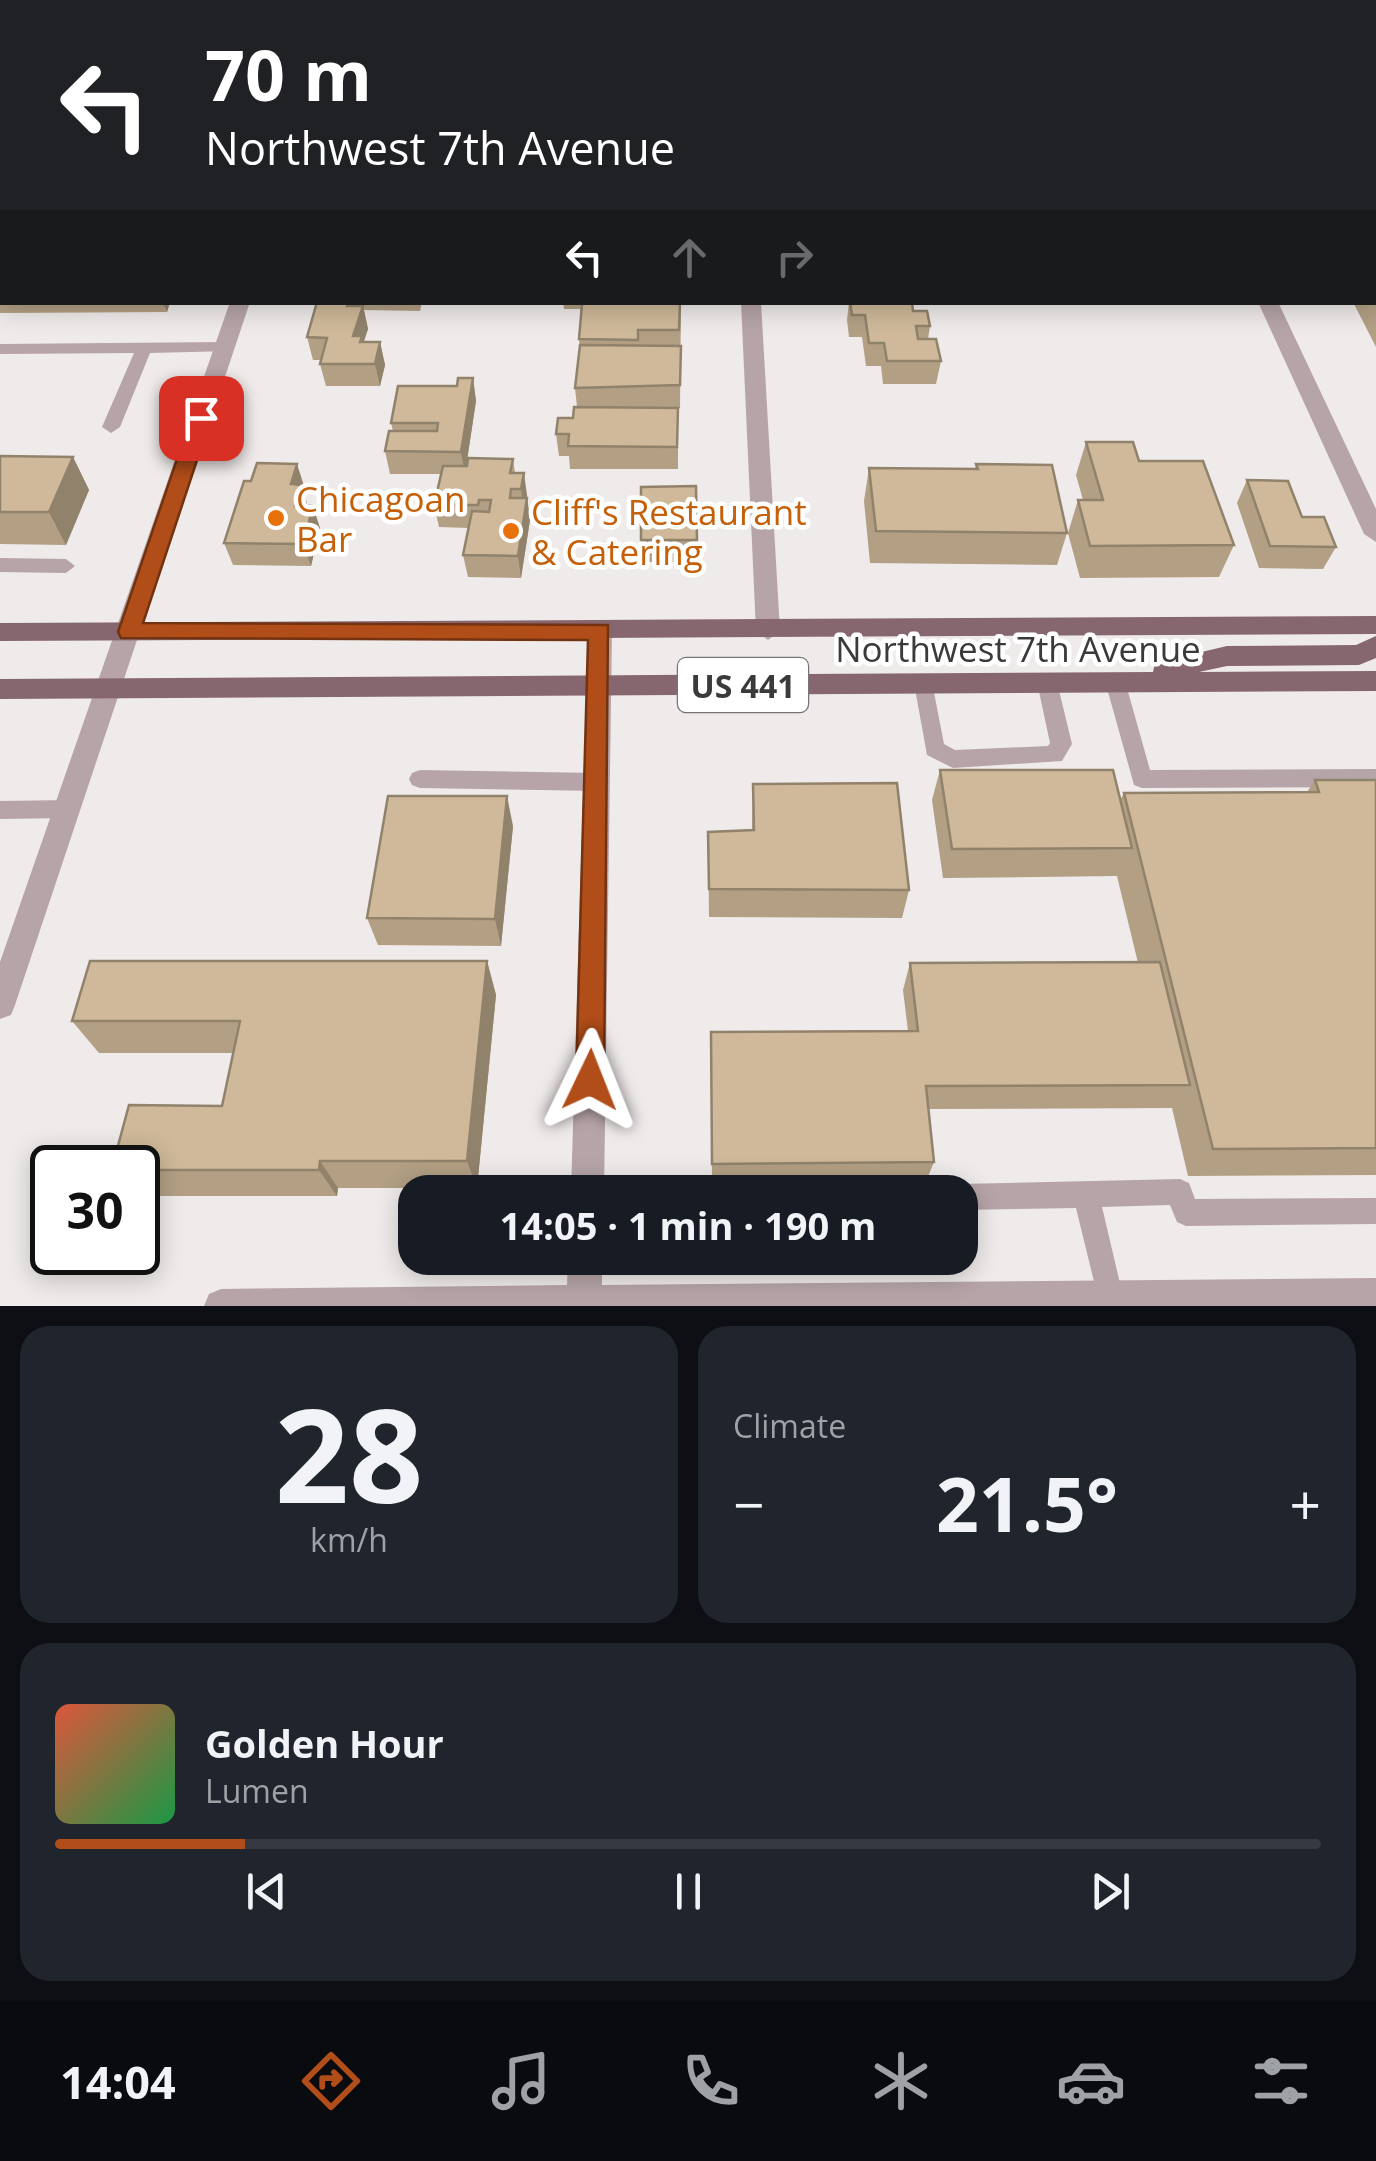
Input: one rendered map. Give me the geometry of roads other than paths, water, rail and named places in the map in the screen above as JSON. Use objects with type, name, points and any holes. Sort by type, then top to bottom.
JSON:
[{"type":"main road","name":"Northwest 7th Avenue","points":[[0,632],[1376,625]]},
{"type":"main road","points":[[1115,682],[1227,656],[1359,655],[1376,646]]},
{"type":"main road","name":"Northwest 7th Avenue","points":[[0,689],[1376,681]]},
{"type":"street","points":[[0,1005],[239,305]]},
{"type":"street","points":[[751,305],[768,630]]},
{"type":"street","points":[[1269,305],[1375,532]]},
{"type":"street","points":[[587,1175],[600,631]]},
{"type":"street","points":[[584,1300],[585,1275]]},
{"type":"street","points":[[221,1306],[1376,1294]]},
{"type":"lane","points":[[111,427],[144,348]]},
{"type":"lane","points":[[0,350],[225,348]]},
{"type":"lane","points":[[2,570],[66,566]]},
{"type":"lane","points":[[924,683],[934,748],[953,759],[1054,756],[1060,744],[1047,682]]},
{"type":"lane","points":[[1115,682],[1142,779],[1376,778]]},
{"type":"lane","points":[[420,779],[598,782]]},
{"type":"lane","points":[[0,810],[68,809]]},
{"type":"lane","points":[[978,1197],[1180,1192],[1186,1213],[1376,1211]]},
{"type":"lane","points":[[1086,1194],[1109,1296]]},
{"type":"place","name":"Chicagoan Bar","points":[[276,518]]},
{"type":"place","name":"Cliff's Restaurant & Catering","points":[[511,531]]}]
